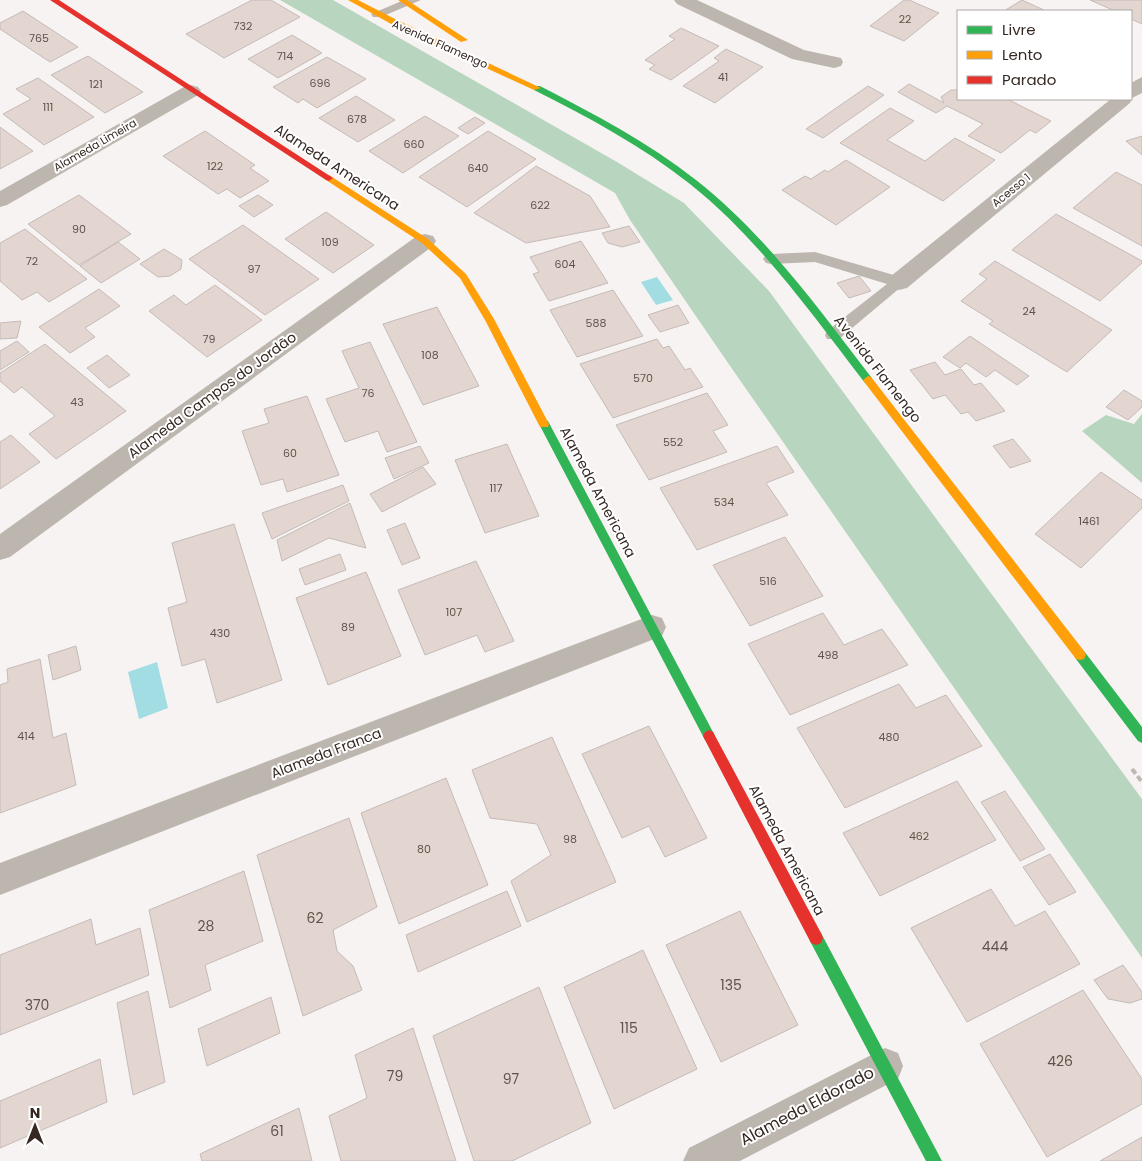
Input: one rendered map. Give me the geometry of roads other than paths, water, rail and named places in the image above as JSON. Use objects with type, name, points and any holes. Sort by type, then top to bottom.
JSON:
[{"type":"street","name":"Alameda Americana","points":[[54,0],[424,242],[464,276],[934,1161]]},
{"type":"street","points":[[683,0],[798,55],[834,62]]},
{"type":"street","name":"Avenida Flamengo","points":[[357,1],[377,14],[530,84]]},
{"type":"street","name":"Avenida Flamengo","points":[[408,1],[530,84],[622,136],[679,172],[729,213],[771,258],[833,335],[1142,737]]},
{"type":"street","points":[[1132,91],[1142,83]]},
{"type":"street","name":"Alameda Limeira","points":[[0,200],[191,91]]},
{"type":"street","name":"Acesso 1","points":[[899,282],[1122,100]]},
{"type":"street","name":"Alameda Campos do Jordão","points":[[0,549],[424,242]]},
{"type":"street","name":"Alameda Franca","points":[[0,879],[652,627]]},
{"type":"street","name":"Alameda Eldorado","points":[[702,1161],[885,1066]]},
{"type":"lane","points":[[377,14],[408,1]]},
{"type":"lane","points":[[771,258],[815,257],[899,282]]},
{"type":"lane","points":[[833,335],[899,282]]},
{"type":"water","points":[[657,277],[673,300],[656,305],[641,282]]},
{"type":"water","points":[[157,662],[168,708],[139,719],[128,672]]}]
